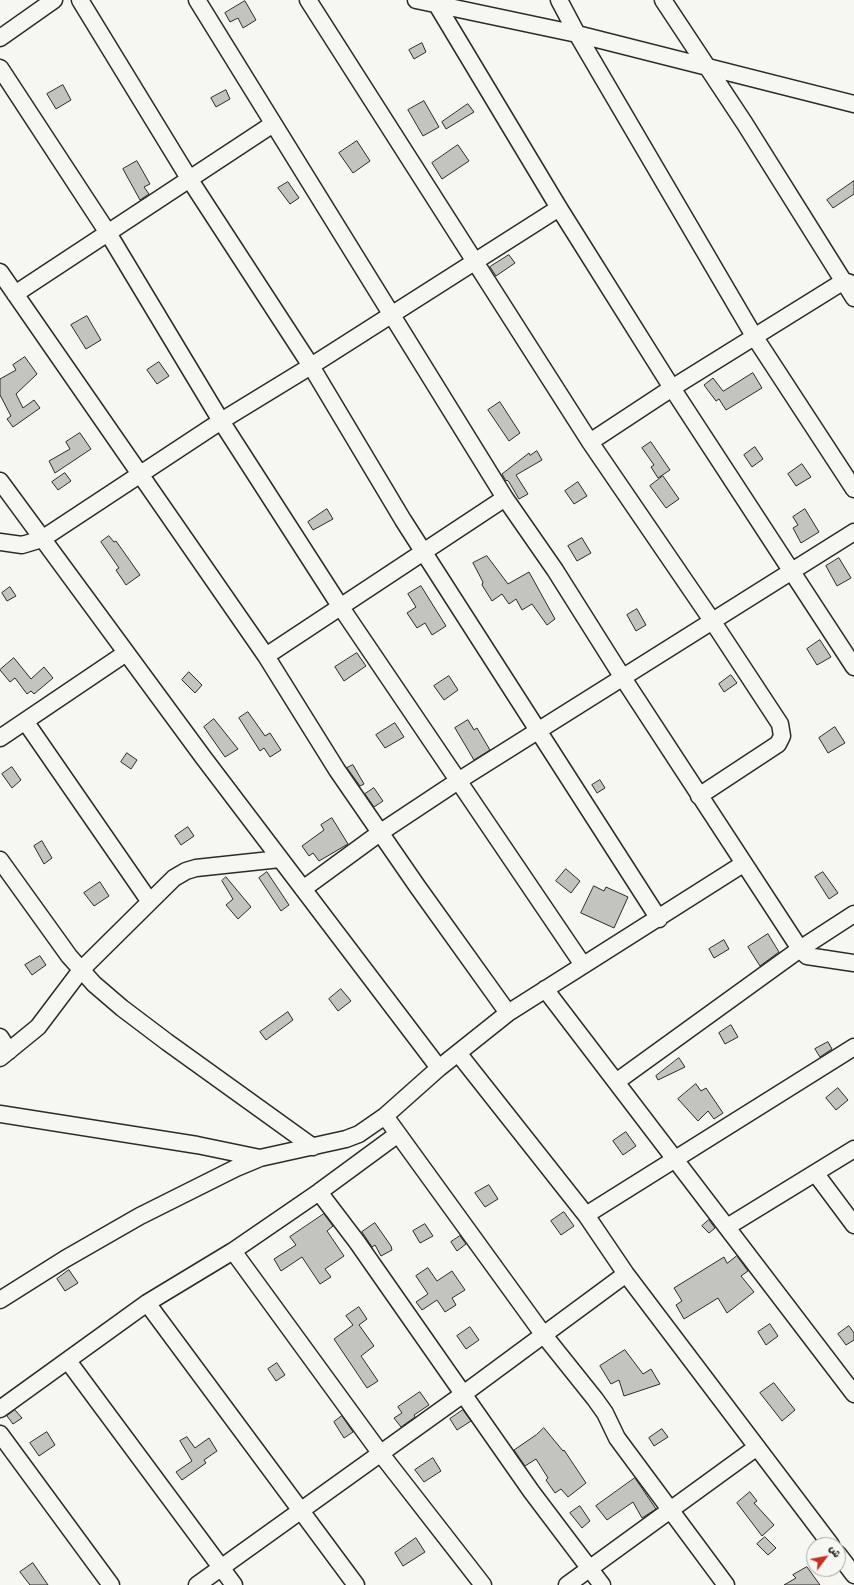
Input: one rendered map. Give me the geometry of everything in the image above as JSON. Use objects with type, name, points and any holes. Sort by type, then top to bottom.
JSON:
[{"type":"street","points":[[0,38],[54,0]]},
{"type":"street","points":[[80,0],[190,180],[312,366],[423,552],[539,730],[659,919]]},
{"type":"street","points":[[197,0],[505,498],[555,570],[699,796],[800,949],[808,956],[854,964]]},
{"type":"street","points":[[308,0],[590,442],[713,622],[780,724],[782,736],[778,744],[772,750],[699,796]]},
{"type":"street","points":[[416,0],[577,34],[854,104]]},
{"type":"street","points":[[559,0],[577,34],[754,336],[854,489]]},
{"type":"street","points":[[663,0],[849,283],[854,298]]},
{"type":"street","points":[[438,5],[559,208],[672,388],[854,667]]},
{"type":"street","points":[[0,68],[108,233],[221,421],[340,606],[582,966]]},
{"type":"street","points":[[15,294],[273,124]]},
{"type":"street","points":[[0,542],[22,545],[42,539],[221,421],[312,366],[559,208]]},
{"type":"street","points":[[0,272],[266,656],[337,770],[508,1013]]},
{"type":"street","points":[[590,442],[754,336],[849,283]]},
{"type":"street","points":[[0,481],[280,859],[439,1068]]},
{"type":"street","points":[[266,656],[505,498]]},
{"type":"street","points":[[303,889],[381,832],[458,781],[854,532]]},
{"type":"street","points":[[0,738],[126,653]]},
{"type":"street","points":[[25,721],[150,902]]},
{"type":"street","points":[[0,1037],[5,1054],[47,1018],[82,970],[174,878],[186,871],[196,868],[280,859]]},
{"type":"street","points":[[0,860],[69,956],[94,984],[122,1008],[312,1147]]},
{"type":"street","points":[[0,1300],[65,1259],[140,1216],[236,1168],[260,1158],[346,1139],[359,1134],[385,1116],[439,1068],[508,1013],[659,919],[743,864]]},
{"type":"street","points":[[616,1082],[800,949],[854,914]]},
{"type":"street","points":[[545,989],[854,1394]]},
{"type":"street","points":[[586,1215],[674,1158],[854,1047]]},
{"type":"street","points":[[458,1053],[586,1215],[626,1274],[825,1537]]},
{"type":"street","points":[[0,1114],[197,1145],[260,1158]]},
{"type":"street","points":[[385,1116],[543,1334],[595,1399],[605,1413],[617,1438],[726,1585]]},
{"type":"street","points":[[0,1409],[147,1303],[233,1251],[319,1192],[398,1134]]},
{"type":"street","points":[[727,1228],[854,1149]]},
{"type":"street","points":[[816,1174],[854,1225]]},
{"type":"street","points":[[319,1192],[357,1242],[462,1395],[531,1491],[602,1585]]},
{"type":"street","points":[[233,1251],[381,1454],[482,1585]]},
{"type":"street","points":[[196,1585],[381,1454],[626,1274]]},
{"type":"street","points":[[147,1303],[300,1512],[356,1585]]},
{"type":"street","points":[[68,1361],[234,1585]]},
{"type":"street","points":[[0,1434],[111,1585]]},
{"type":"street","points":[[567,1585],[757,1447]]},
{"type":"street","points":[[846,1564],[854,1575]]},
{"type":"building","points":[[245,1],[256,20],[243,28],[238,18],[230,22],[225,13]]},
{"type":"building","points":[[422,43],[426,52],[414,59],[409,50]]},
{"type":"building","points":[[63,85],[71,100],[56,109],[47,94]]},
{"type":"building","points":[[226,90],[230,99],[216,107],[211,98]]},
{"type":"building","points":[[424,101],[439,127],[423,136],[408,110]]},
{"type":"building","points":[[468,104],[474,112],[446,129],[442,122]]},
{"type":"building","points":[[357,141],[370,161],[353,173],[339,153]]},
{"type":"building","points":[[458,145],[469,161],[442,179],[432,163]]},
{"type":"building","points":[[137,161],[150,184],[144,187],[149,194],[140,200],[123,169]]},
{"type":"building","points":[[854,181],[854,194],[833,208],[827,200]]},
{"type":"building","points":[[288,182],[299,198],[290,204],[278,188]]},
{"type":"building","points":[[509,255],[515,263],[496,276],[490,267]]},
{"type":"building","points":[[87,316],[101,340],[86,349],[71,325]]},
{"type":"building","points":[[25,357],[37,374],[16,394],[23,408],[34,400],[40,408],[13,427],[7,419],[11,416],[0,395],[0,379],[16,370],[13,365]]},
{"type":"building","points":[[159,362],[169,376],[157,384],[147,370]]},
{"type":"building","points":[[753,373],[762,388],[726,410],[719,399],[716,401],[704,385],[713,378],[723,391]]},
{"type":"building","points":[[500,402],[520,433],[509,441],[488,410]]},
{"type":"building","points":[[80,433],[91,449],[55,473],[49,461],[70,449],[66,442]]},
{"type":"building","points":[[651,442],[670,470],[658,478],[651,467],[654,465],[642,448]]},
{"type":"building","points":[[755,447],[763,459],[752,467],[744,455]]},
{"type":"building","points":[[537,451],[542,460],[516,475],[528,494],[519,499],[509,482],[507,480],[506,481],[502,474],[529,453],[530,455]]},
{"type":"building","points":[[802,464],[811,477],[796,486],[788,474]]},
{"type":"building","points":[[65,473],[71,481],[58,490],[52,482]]},
{"type":"building","points":[[663,476],[679,499],[666,508],[650,486]]},
{"type":"building","points":[[578,482],[587,496],[574,504],[565,491]]},
{"type":"building","points":[[327,509],[333,519],[313,530],[308,522]]},
{"type":"building","points":[[805,509],[819,532],[801,543],[793,528],[798,525],[793,517]]},
{"type":"building","points":[[109,536],[114,542],[116,541],[140,575],[126,585],[116,570],[119,568],[101,542]]},
{"type":"building","points":[[582,538],[591,553],[577,561],[568,546]]},
{"type":"building","points":[[487,556],[508,584],[529,572],[555,619],[547,625],[532,604],[522,610],[516,599],[509,604],[502,594],[492,601],[482,585],[483,582],[473,563]]},
{"type":"building","points":[[839,558],[851,578],[837,586],[826,566]]},
{"type":"building","points":[[421,586],[446,626],[432,635],[425,623],[417,628],[407,613],[416,607],[408,594]]},
{"type":"building","points":[[10,587],[16,596],[7,601],[2,593]]},
{"type":"building","points":[[637,609],[646,625],[636,631],[627,615]]},
{"type":"building","points":[[820,640],[831,657],[817,665],[807,649]]},
{"type":"building","points":[[357,653],[366,666],[344,681],[335,667]]},
{"type":"building","points":[[14,658],[31,679],[44,667],[53,678],[34,694],[31,691],[27,694],[15,678],[10,682],[0,670]]},
{"type":"building","points":[[189,672],[202,685],[195,693],[182,680]]},
{"type":"building","points":[[731,675],[737,683],[724,692],[719,684]]},
{"type":"building","points":[[449,676],[458,690],[444,700],[434,686]]},
{"type":"building","points":[[248,712],[265,736],[270,733],[281,750],[270,757],[264,748],[260,751],[239,718]]},
{"type":"building","points":[[214,719],[238,749],[225,757],[204,727]]},
{"type":"building","points":[[468,720],[474,730],[477,728],[490,750],[474,760],[455,728]]},
{"type":"building","points":[[395,723],[404,737],[385,748],[376,735]]},
{"type":"building","points":[[835,727],[845,743],[828,753],[819,738]]},
{"type":"building","points":[[127,753],[137,760],[131,769],[121,762]]},
{"type":"building","points":[[353,765],[364,784],[360,786],[347,768]]},
{"type":"building","points":[[12,767],[21,780],[12,788],[2,774]]},
{"type":"building","points":[[600,780],[605,788],[597,793],[592,785]]},
{"type":"building","points":[[374,788],[383,801],[374,807],[365,794]]},
{"type":"building","points":[[332,818],[348,844],[319,861],[313,853],[309,856],[302,846],[324,830],[321,825]]},
{"type":"building","points":[[188,827],[194,836],[181,845],[175,836]]},
{"type":"building","points":[[42,841],[52,858],[44,864],[34,846]]},
{"type":"building","points":[[566,869],[580,881],[571,893],[556,881]]},
{"type":"building","points":[[267,872],[289,905],[281,911],[259,878]]},
{"type":"building","points":[[823,872],[838,893],[829,899],[815,877]]},
{"type":"building","points":[[226,877],[251,907],[238,919],[226,905],[233,899],[222,881]]},
{"type":"building","points":[[100,882],[109,896],[94,906],[84,893]]},
{"type":"building","points":[[594,886],[604,891],[606,887],[628,897],[614,928],[581,913]]},
{"type":"building","points":[[768,934],[779,952],[760,966],[748,947]]},
{"type":"building","points":[[724,940],[729,949],[714,958],[709,949]]},
{"type":"building","points":[[40,956],[46,965],[32,975],[25,965]]},
{"type":"building","points":[[341,989],[351,1001],[338,1011],[329,999]]},
{"type":"building","points":[[288,1012],[293,1020],[266,1040],[260,1032]]},
{"type":"building","points":[[731,1025],[738,1037],[725,1044],[719,1033]]},
{"type":"building","points":[[828,1042],[832,1049],[820,1057],[815,1049]]},
{"type":"building","points":[[679,1058],[685,1067],[658,1080],[656,1076]]},
{"type":"building","points":[[696,1084],[701,1091],[706,1088],[723,1113],[714,1119],[708,1111],[698,1121],[678,1099]]},
{"type":"building","points":[[838,1088],[848,1100],[836,1110],[826,1098]]},
{"type":"building","points":[[626,1132],[636,1146],[623,1155],[613,1141]]},
{"type":"building","points":[[489,1185],[498,1199],[485,1207],[475,1193]]},
{"type":"building","points":[[564,1212],[574,1226],[561,1235],[551,1221]]},
{"type":"building","points":[[324,1214],[333,1226],[327,1231],[344,1256],[325,1269],[331,1277],[320,1284],[302,1257],[281,1271],[274,1259],[296,1245],[290,1237]]},
{"type":"building","points":[[709,1220],[715,1228],[709,1233],[702,1226]]},
{"type":"building","points":[[375,1223],[391,1246],[392,1250],[381,1256],[375,1245],[372,1247],[362,1232]]},
{"type":"building","points":[[425,1224],[433,1236],[420,1243],[413,1231]]},
{"type":"building","points":[[460,1236],[466,1244],[457,1251],[451,1242]]},
{"type":"building","points":[[737,1256],[748,1271],[741,1276],[754,1292],[727,1313],[718,1298],[684,1319],[676,1305],[682,1301],[674,1288],[724,1257],[727,1263]]},
{"type":"building","points":[[428,1268],[437,1281],[452,1271],[465,1290],[452,1298],[456,1305],[445,1312],[437,1300],[422,1310],[416,1302],[428,1294],[416,1276]]},
{"type":"building","points":[[69,1270],[78,1283],[65,1291],[57,1279]]},
{"type":"building","points":[[359,1307],[367,1319],[359,1325],[374,1346],[361,1356],[378,1381],[367,1388],[334,1339],[353,1325],[346,1316]]},
{"type":"building","points":[[770,1324],[778,1336],[766,1345],[758,1332]]},
{"type":"building","points":[[849,1326],[854,1333],[854,1340],[846,1345],[838,1334]]},
{"type":"building","points":[[470,1327],[479,1340],[466,1349],[457,1336]]},
{"type":"building","points":[[625,1350],[643,1374],[651,1369],[660,1384],[624,1396],[619,1380],[611,1384],[600,1366]]},
{"type":"building","points":[[277,1363],[285,1375],[276,1381],[268,1369]]},
{"type":"building","points":[[774,1383],[795,1410],[782,1421],[760,1393]]},
{"type":"building","points":[[420,1392],[429,1405],[414,1415],[415,1417],[401,1427],[394,1418],[402,1413],[398,1407]]},
{"type":"building","points":[[15,1410],[22,1418],[13,1424],[7,1416]]},
{"type":"building","points":[[463,1410],[471,1421],[457,1430],[450,1419]]},
{"type":"building","points":[[342,1416],[353,1432],[344,1438],[334,1422]]},
{"type":"building","points":[[544,1428],[563,1451],[564,1450],[586,1483],[568,1497],[561,1489],[555,1493],[546,1480],[548,1478],[536,1459],[525,1466],[514,1450]]},
{"type":"building","points":[[662,1429],[668,1437],[654,1446],[649,1438]]},
{"type":"building","points":[[47,1432],[55,1445],[39,1456],[30,1443]]},
{"type":"building","points":[[187,1437],[195,1448],[209,1438],[217,1451],[204,1460],[206,1463],[182,1480],[176,1472],[192,1461],[180,1441]]},
{"type":"building","points":[[433,1458],[441,1471],[424,1482],[415,1470]]},
{"type":"building","points":[[635,1478],[656,1509],[642,1518],[633,1502],[607,1520],[596,1506]]},
{"type":"building","points":[[750,1492],[757,1501],[754,1503],[774,1525],[762,1536],[737,1503]]},
{"type":"building","points":[[580,1506],[590,1521],[582,1528],[570,1513]]},
{"type":"building","points":[[765,1537],[776,1548],[768,1555],[757,1544]]},
{"type":"building","points":[[416,1538],[425,1552],[403,1566],[395,1553]]},
{"type":"building","points":[[33,1563],[48,1585],[30,1585],[20,1572]]},
{"type":"building","points":[[806,1568],[806,1577],[814,1577],[820,1585],[784,1585],[796,1578],[793,1575]]}]
